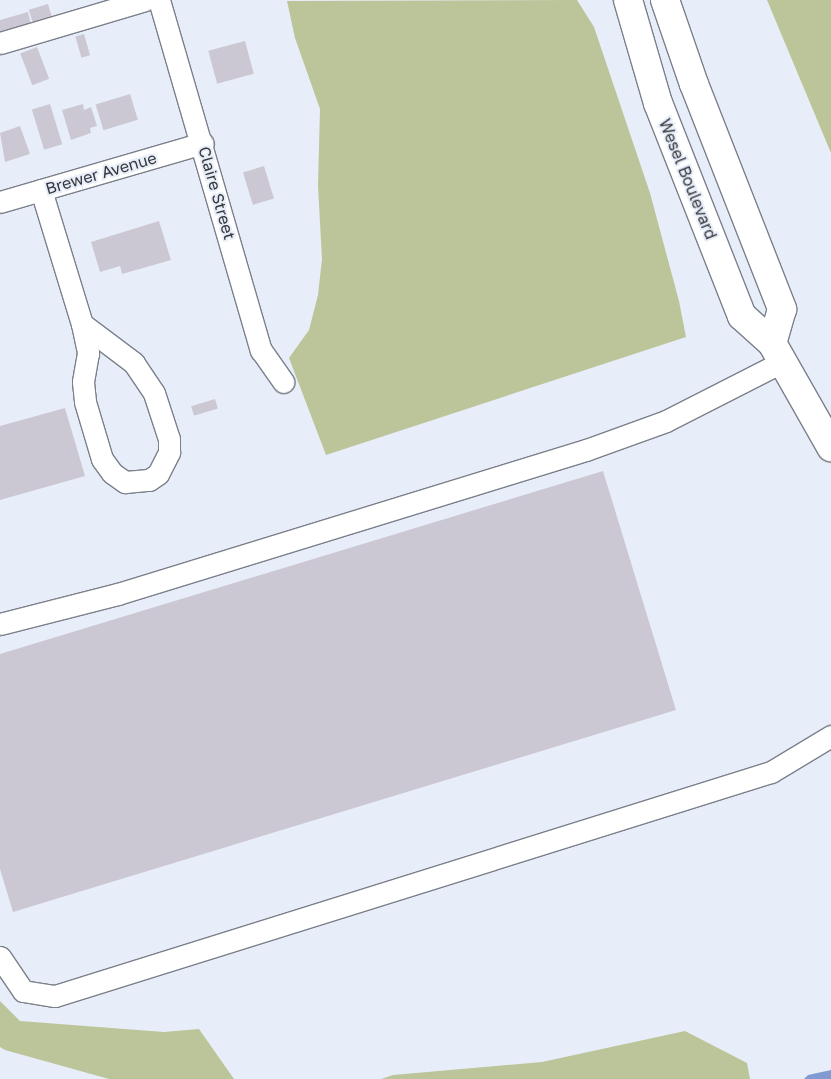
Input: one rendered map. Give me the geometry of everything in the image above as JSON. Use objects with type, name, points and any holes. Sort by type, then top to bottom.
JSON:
[{"type":"main road","name":"Wesel Boulevard","points":[[628,0],[658,103],[742,316],[777,353],[831,447]]},
{"type":"main road","points":[[665,0],[694,84],[782,309],[777,353]]},
{"type":"street","points":[[0,43],[145,0]]},
{"type":"street","name":"Claire Street","points":[[159,0],[203,143],[261,350],[283,382]]},
{"type":"street","name":"Brewer Avenue","points":[[0,202],[203,143]]},
{"type":"street","points":[[40,190],[82,324],[88,354],[83,382],[85,402],[102,459],[112,473],[125,482],[149,480],[158,474],[169,452],[169,439],[154,393],[134,363],[82,324]]},
{"type":"street","points":[[0,624],[127,591],[586,450],[666,421],[777,353]]},
{"type":"street","points":[[0,957],[23,991],[55,996],[771,772],[831,736]]},
{"type":"green space","points":[[577,0],[594,27],[650,193],[679,301],[686,337],[326,455],[289,358],[309,330],[318,295],[322,259],[318,186],[320,109],[295,38],[287,1]]},
{"type":"green space","points":[[767,0],[831,0],[831,153]]},
{"type":"green space","points":[[0,1001],[20,1021],[164,1032],[199,1029],[234,1079],[109,1079],[5,1050],[0,1047]]},
{"type":"green space","points":[[685,1031],[747,1063],[750,1079],[381,1079],[393,1075],[542,1062]]},
{"type":"water","points":[[831,1070],[831,1079],[804,1079],[808,1075]]},
{"type":"building","points":[[48,4],[54,24],[35,30],[29,10]]},
{"type":"building","points":[[28,12],[32,29],[0,35],[0,20]]},
{"type":"building","points":[[84,34],[90,55],[81,58],[75,36]]},
{"type":"building","points":[[245,41],[254,74],[217,84],[208,51]]},
{"type":"building","points":[[37,47],[49,79],[32,85],[20,53]]},
{"type":"building","points":[[130,94],[138,120],[103,130],[96,105]]},
{"type":"building","points":[[50,104],[62,144],[44,150],[32,110]]},
{"type":"building","points":[[83,104],[84,110],[91,107],[97,126],[90,128],[91,133],[71,140],[62,110]]},
{"type":"building","points":[[20,126],[30,154],[5,162],[0,133]]},
{"type":"building","points":[[264,166],[274,199],[253,205],[243,172]]},
{"type":"building","points":[[159,221],[171,260],[122,274],[120,266],[100,272],[91,242]]},
{"type":"building","points":[[215,399],[218,409],[194,416],[191,406]]},
{"type":"building","points":[[65,408],[85,476],[0,500],[0,426]]},
{"type":"building","points":[[603,471],[676,710],[13,912],[0,869],[0,654]]}]
